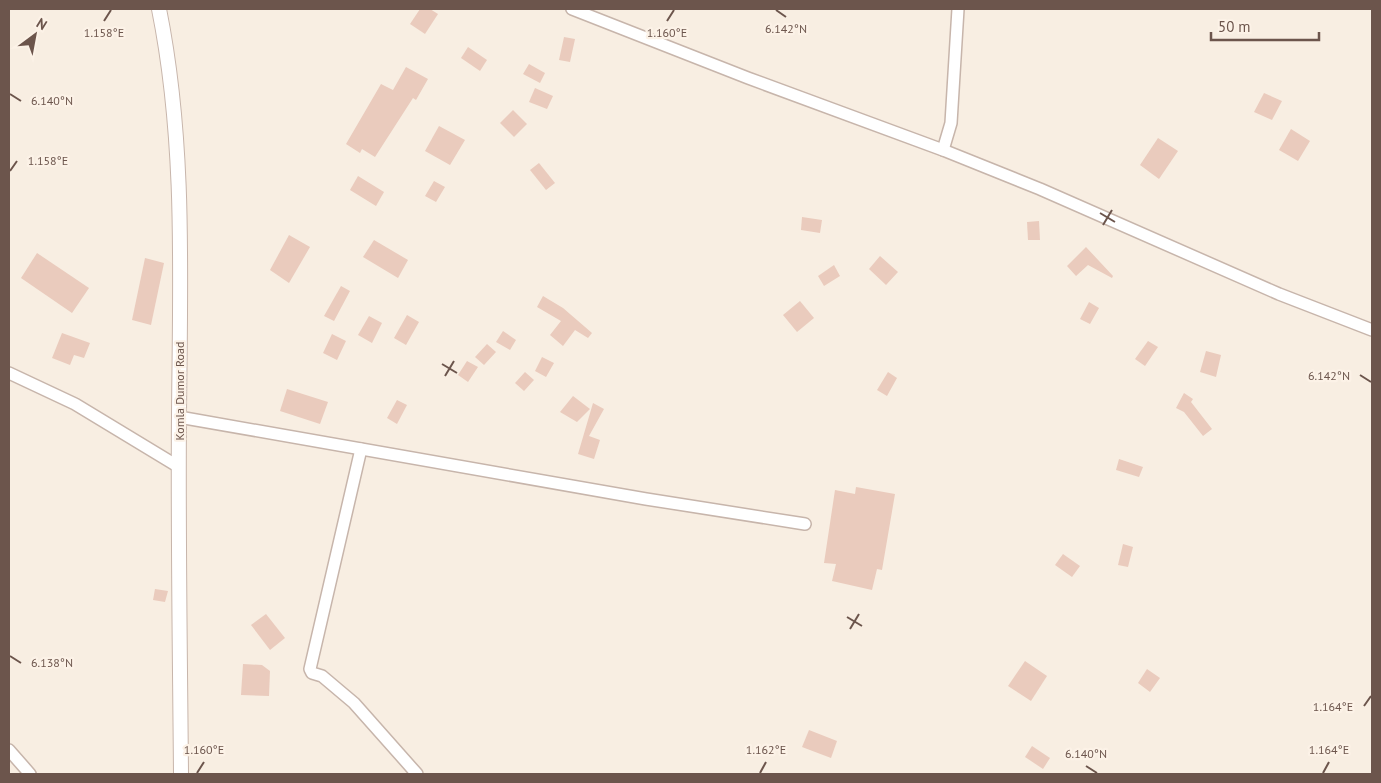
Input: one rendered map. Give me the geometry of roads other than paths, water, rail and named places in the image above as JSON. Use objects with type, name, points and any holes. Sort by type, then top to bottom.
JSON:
[{"type":"street","name":"Komla Dumor Road","points":[[159,9],[168,55],[181,243],[179,417],[181,774]]},
{"type":"street","points":[[572,9],[748,78],[943,150],[1040,189],[1279,294],[1372,330]]},
{"type":"street","points":[[943,150],[951,123],[958,9]]},
{"type":"street","points":[[9,373],[75,404],[179,467]]},
{"type":"street","points":[[179,417],[646,499],[805,524]]},
{"type":"street","points":[[361,449],[310,670],[312,673],[322,676],[354,703],[417,774]]},
{"type":"street","points":[[9,750],[30,774]]}]
